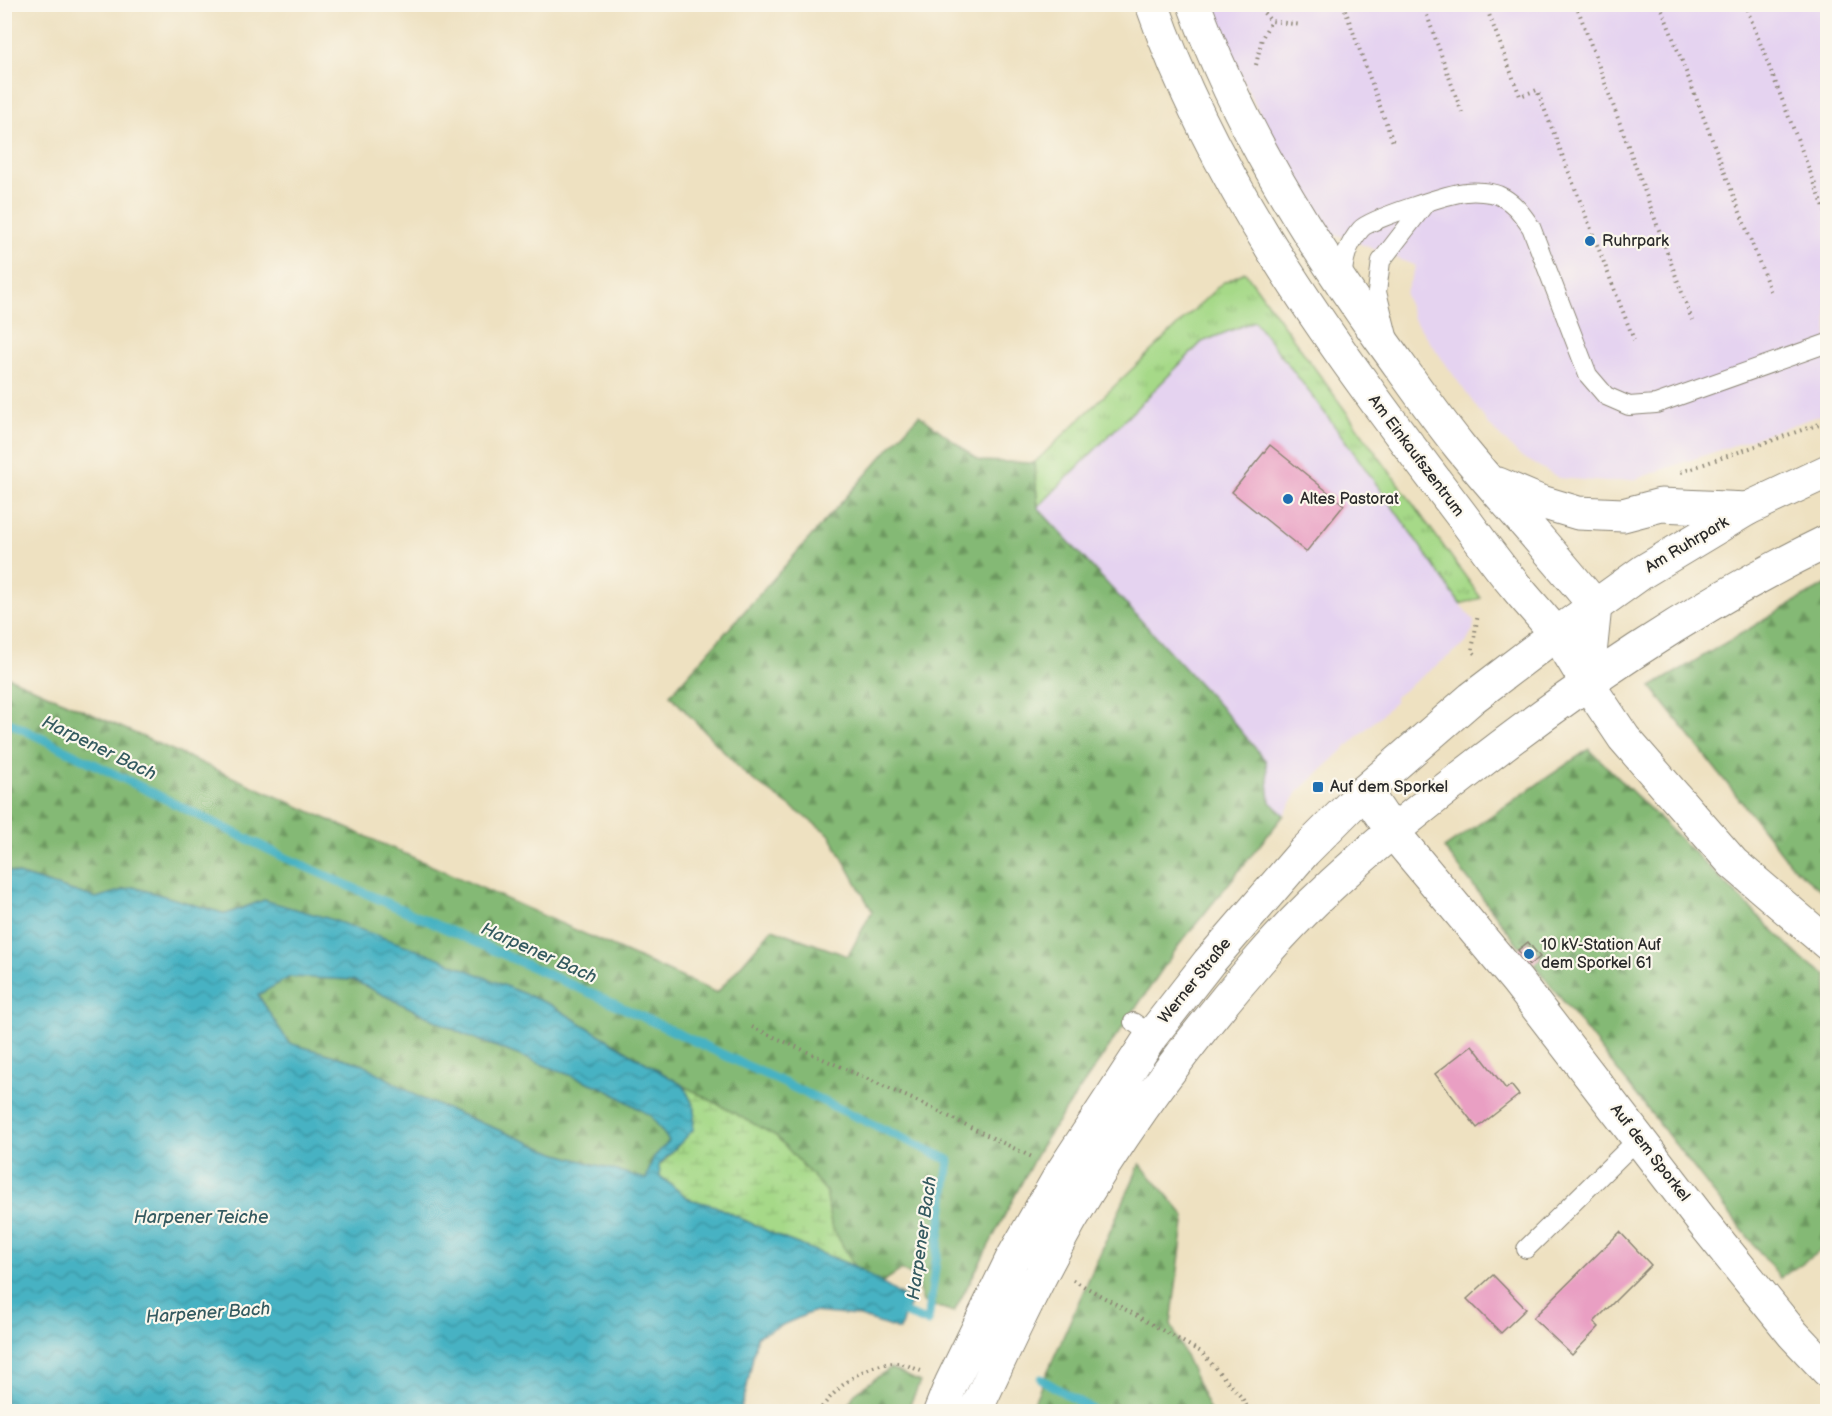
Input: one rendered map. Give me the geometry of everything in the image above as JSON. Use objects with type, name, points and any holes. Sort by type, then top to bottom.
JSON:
[{"type":"main road","name":"Am Einkaufszentrum","points":[[1152,4],[1199,119],[1248,211],[1308,307],[1376,403],[1515,586],[1556,634],[1624,738],[1733,863],[1827,944]]},
{"type":"main road","points":[[1194,4],[1229,92],[1308,234],[1394,358],[1460,446],[1554,554],[1595,606],[1587,683]]},
{"type":"main road","name":"Am Ruhrpark","points":[[1556,634],[1644,571],[1747,509],[1827,471]]},
{"type":"main road","points":[[1490,481],[1538,501],[1578,513],[1623,515],[1661,505],[1747,509]]},
{"type":"main road","points":[[975,1412],[1019,1318],[1071,1221],[1133,1123],[1194,1041],[1262,957],[1325,891],[1392,831],[1532,722],[1587,683],[1690,616],[1776,566],[1827,541]]},
{"type":"main road","name":"Werner Straße","points":[[945,1398],[1012,1259],[1143,1029],[1209,962],[1290,869],[1365,791],[1472,698],[1556,634]]},
{"type":"main road","name":"Auf dem Sporkel","points":[[1365,791],[1392,831],[1516,981],[1793,1334],[1827,1371]]},
{"type":"lane","points":[[1342,285],[1347,248],[1363,227],[1382,217],[1465,192],[1496,194],[1516,205],[1531,226],[1588,375],[1606,396],[1629,406],[1656,404],[1827,343]]},
{"type":"lane","points":[[1394,358],[1377,292],[1381,261],[1425,204]]},
{"type":"lane","points":[[1526,1249],[1638,1139]]},
{"type":"path","points":[[1256,4],[1271,21],[1302,25]]},
{"type":"path","points":[[1343,4],[1393,142]]},
{"type":"path","points":[[1423,4],[1463,116]]},
{"type":"path","points":[[1485,4],[1520,96],[1538,90],[1634,340]]},
{"type":"path","points":[[1576,4],[1692,320]]},
{"type":"path","points":[[1660,4],[1771,293]]},
{"type":"path","points":[[1745,4],[1827,218]]},
{"type":"path","points":[[1676,473],[1827,421]]},
{"type":"path","points":[[1472,651],[1478,614]]},
{"type":"path","points":[[752,1027],[921,1103],[1040,1161]]},
{"type":"path","points":[[1047,1265],[1202,1352],[1242,1398],[1250,1412]]},
{"type":"path","points":[[818,1412],[829,1396],[859,1371],[896,1363],[931,1375],[945,1398]]},
{"type":"shaded area","name":"Ruhrpark","points":[[1211,5],[1827,5],[1827,413],[1636,479],[1607,482],[1559,478],[1519,455],[1489,425],[1413,318],[1405,294],[1416,266],[1336,234],[1328,248],[1226,47]]},
{"type":"shaded area","name":"Altes Pastorat","points":[[1254,321],[1312,394],[1474,621],[1473,630],[1466,643],[1395,697],[1395,702],[1298,792],[1284,815],[1270,802],[1266,761],[1226,713],[1038,507],[1202,342]]},
{"type":"green space","points":[[1245,272],[1481,598],[1460,604],[1334,425],[1254,321],[1202,342],[1038,507],[1034,463],[1222,283]]},
{"type":"green space","points":[[919,415],[980,461],[1034,463],[1038,508],[1226,713],[1266,761],[1270,802],[1284,815],[1179,945],[1041,1146],[954,1312],[923,1302],[915,1277],[901,1270],[881,1283],[854,1266],[831,1225],[826,1191],[776,1136],[684,1086],[551,1005],[264,900],[226,914],[133,887],[96,898],[5,870],[4,675],[717,993],[772,929],[848,956],[872,911],[829,834],[746,775],[670,695]]},
{"type":"green space","points":[[1827,584],[1827,895],[1791,865],[1651,687]]},
{"type":"green space","points":[[1589,749],[1803,960],[1827,975],[1827,1246],[1780,1278],[1534,964],[1542,957],[1529,941],[1520,947],[1444,848]]},
{"type":"green space","points":[[290,977],[353,980],[463,1034],[606,1089],[651,1116],[670,1141],[653,1158],[646,1180],[558,1154],[420,1098],[363,1064],[288,1043],[258,994]]},
{"type":"green space","points":[[684,1086],[776,1136],[826,1191],[831,1225],[854,1266],[782,1238],[715,1206],[689,1199],[660,1176],[659,1166],[693,1130],[695,1109]]},
{"type":"green space","points":[[1140,1164],[1185,1216],[1171,1324],[1210,1411],[1030,1411]]},
{"type":"green space","points":[[890,1368],[920,1382],[907,1411],[845,1411],[855,1393]]},
{"type":"water","name":"Harpener Teiche","points":[[4,870],[96,898],[133,887],[226,914],[264,900],[327,918],[427,953],[551,1005],[684,1086],[695,1109],[693,1130],[659,1165],[660,1176],[689,1199],[715,1206],[782,1238],[854,1266],[912,1302],[905,1313],[900,1330],[857,1316],[812,1312],[757,1336],[740,1411],[5,1411]],"holes":[[[290,977],[353,980],[463,1034],[606,1089],[651,1116],[669,1141],[653,1158],[646,1179],[558,1154],[420,1098],[363,1064],[289,1043],[258,995]]]},
{"type":"building","name":"Altes Pastorat","points":[[1270,445],[1344,505],[1306,552],[1232,492]]},
{"type":"building","name":"10 kV-Station Auf dem Sporkel 61","points":[[1528,942],[1540,957],[1529,965],[1518,950]]},
{"type":"building","points":[[1472,1045],[1506,1089],[1511,1085],[1519,1095],[1477,1128],[1435,1074]]},
{"type":"building","points":[[1620,1232],[1651,1265],[1594,1322],[1599,1327],[1572,1355],[1533,1318]]},
{"type":"building","points":[[1493,1275],[1526,1309],[1501,1333],[1467,1299]]},
{"type":"waterway","name":"Harpener Bach","points":[[4,720],[286,858],[606,1000],[949,1160],[928,1322],[894,1309]]},
{"type":"waterway","name":"Harpener Bach","points":[[1041,1379],[1096,1412]]},
{"type":"place","name":"Ruhrpark","points":[[1590,241]]},
{"type":"place","name":"Altes Pastorat","points":[[1288,499]]},
{"type":"place","name":"Auf dem Sporkel","points":[[1318,787]]},
{"type":"place","name":"10 kV-Station Auf dem Sporkel 61","points":[[1529,954]]}]
